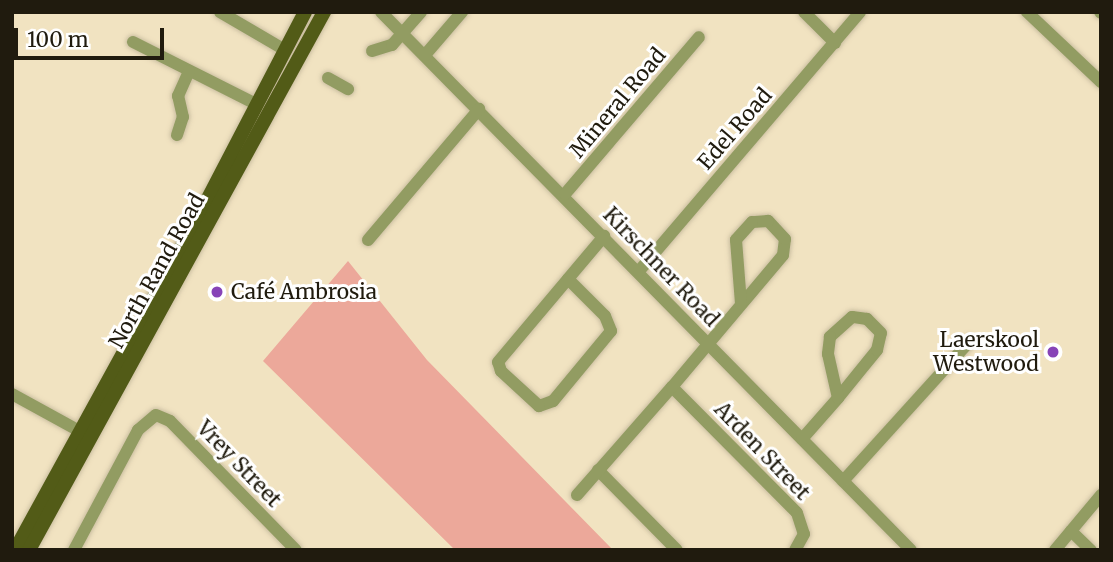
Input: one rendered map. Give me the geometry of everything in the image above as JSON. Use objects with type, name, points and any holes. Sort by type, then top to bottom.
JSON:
[{"type":"main road","name":"North Rand Road","points":[[15,550],[81,432],[305,12]]},
{"type":"main road","points":[[258,102],[312,12]]},
{"type":"main road","name":"North Rand Road","points":[[29,550],[324,12]]},
{"type":"street","points":[[220,12],[285,50]]},
{"type":"street","name":"Kirschner Road","points":[[382,12],[565,194],[911,550]]},
{"type":"street","points":[[372,51],[386,48],[404,35],[421,12]]},
{"type":"street","points":[[425,55],[462,12]]},
{"type":"street","points":[[804,12],[835,43]]},
{"type":"street","name":"Edel Road","points":[[639,271],[860,12]]},
{"type":"street","points":[[1027,12],[1101,82]]},
{"type":"street","name":"Mineral Road","points":[[565,194],[699,37]]},
{"type":"street","points":[[133,43],[258,102]]},
{"type":"street","points":[[177,135],[183,117],[178,96],[189,71]]},
{"type":"street","points":[[328,78],[348,89]]},
{"type":"street","points":[[368,240],[479,109]]},
{"type":"street","points":[[577,495],[672,387],[707,341],[741,304],[786,247],[782,231],[768,221],[752,222],[736,240],[741,304]]},
{"type":"street","points":[[568,279],[606,316],[611,331],[553,401],[539,407],[501,371],[498,362],[604,236]]},
{"type":"street","points":[[802,439],[838,398],[877,350],[881,333],[867,319],[852,317],[830,337],[828,354],[838,398]]},
{"type":"street","points":[[842,481],[969,342]]},
{"type":"street","name":"Arden Street","points":[[672,387],[797,513],[804,534],[795,550]]},
{"type":"street","points":[[12,394],[81,432]]},
{"type":"street","name":"Vrey Street","points":[[74,550],[150,416],[170,421],[296,550]]},
{"type":"street","points":[[598,470],[677,550]]},
{"type":"street","points":[[1055,550],[1101,495]]},
{"type":"street","points":[[1071,531],[1091,550]]},
{"type":"shaded area","points":[[348,261],[427,360],[613,550],[455,550],[263,361]]},
{"type":"place","name":"Café Ambrosia","points":[[217,292]]},
{"type":"place","name":"Laerskool Westwood","points":[[1053,352]]}]
